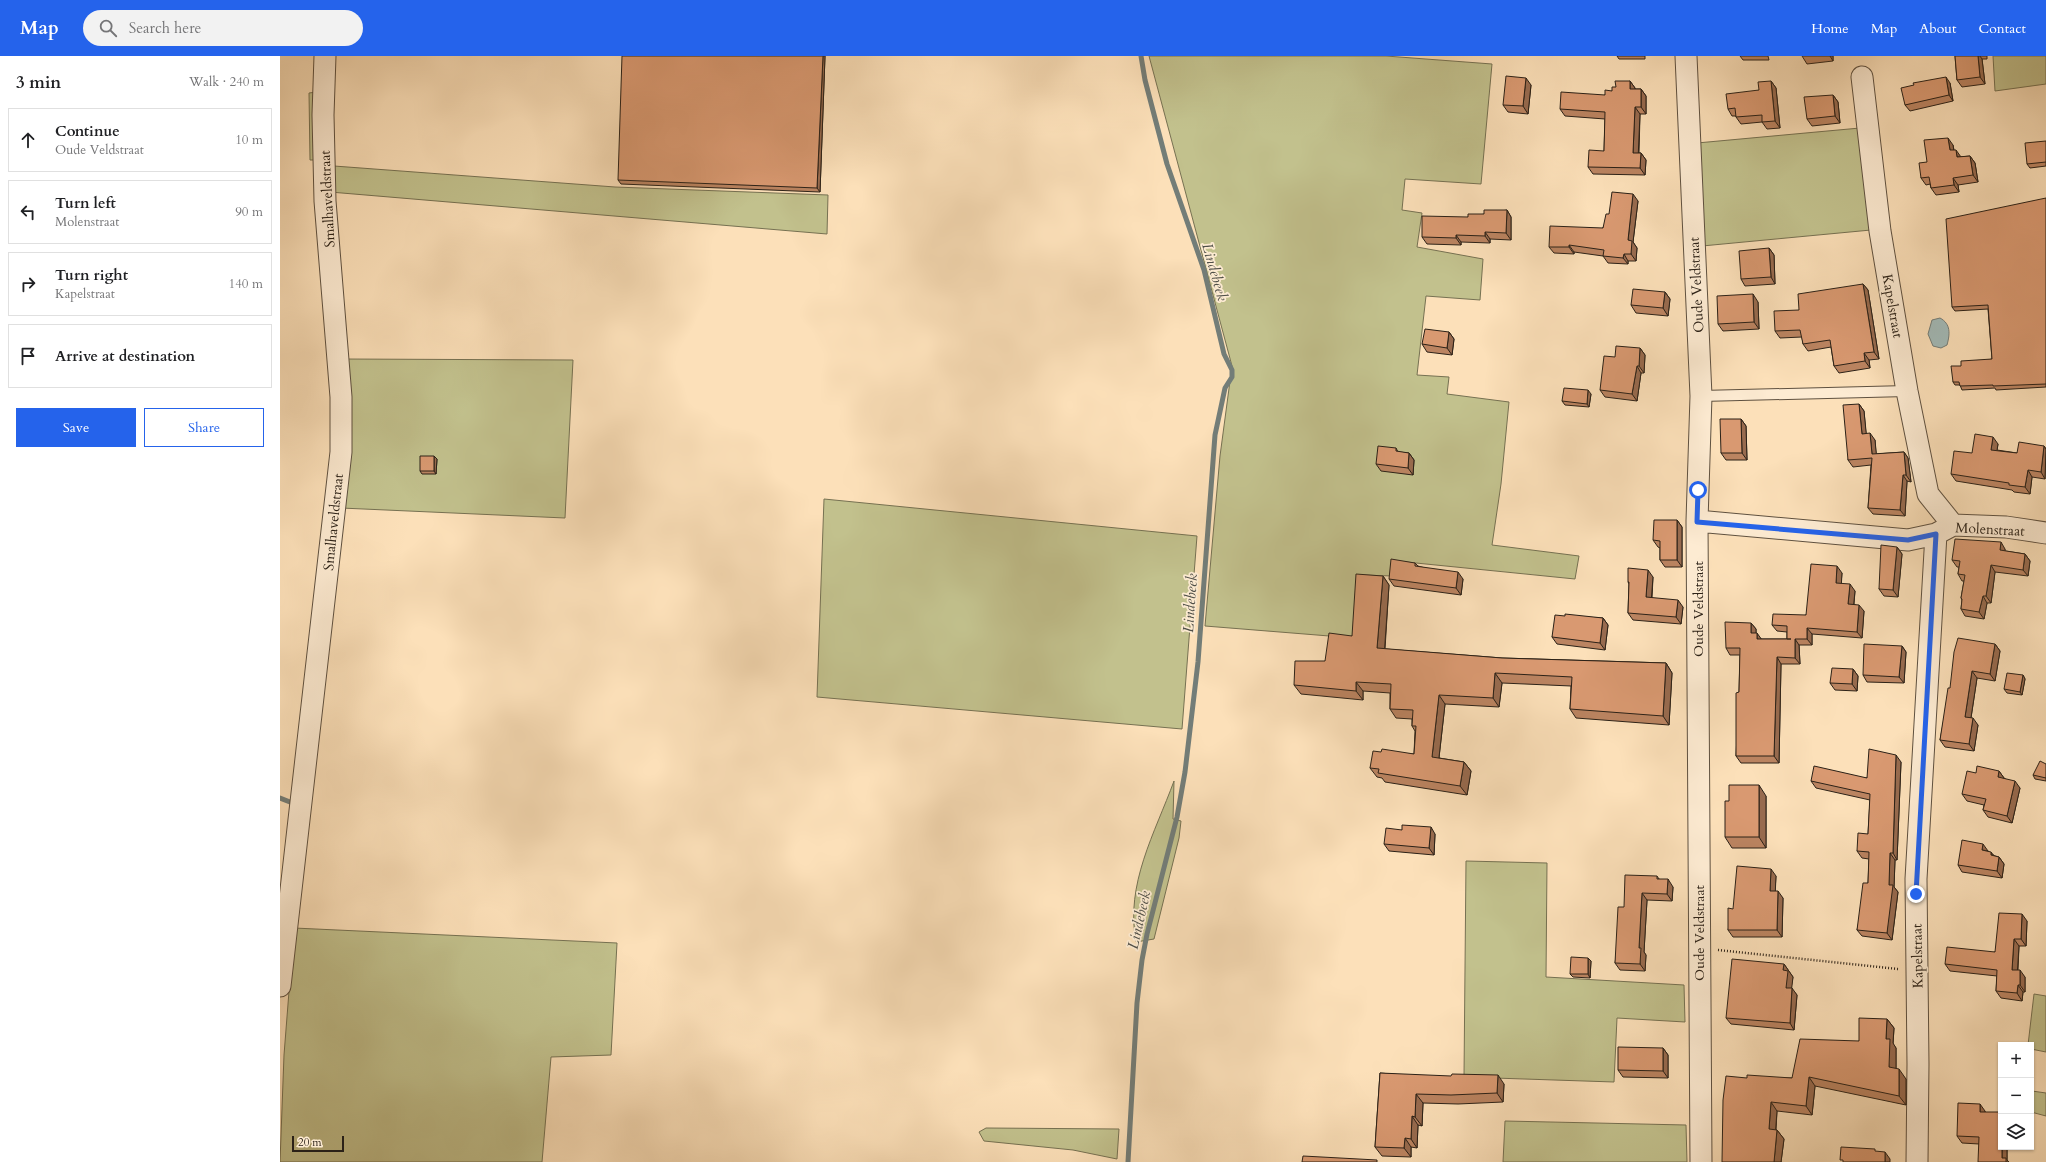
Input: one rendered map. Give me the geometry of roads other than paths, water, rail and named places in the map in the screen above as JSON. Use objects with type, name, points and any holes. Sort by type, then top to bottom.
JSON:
[{"type":"street","name":"Smalhaveldstraat","points":[[280,986],[341,452],[341,397],[325,201],[323,115],[325,56]]},
{"type":"street","name":"Oude Veldstraat","points":[[1686,56],[1701,396],[1697,522],[1701,1162]]},
{"type":"street","name":"Kapelstraat","points":[[1862,77],[1880,231],[1907,391],[1928,494],[1944,530],[1916,879],[1917,1162]]},
{"type":"street","name":"Molenstraat","points":[[1697,522],[1908,540],[1944,530],[2006,527],[2046,533]]},
{"type":"lane","points":[[1701,396],[1907,391]]},
{"type":"water","points":[[1940,318],[1944,320],[1949,330],[1947,345],[1941,348],[1933,346],[1928,334],[1932,320]]},
{"type":"waterway","name":"Lindebeek","points":[[1128,1162],[1137,1003],[1142,960],[1147,934],[1177,817],[1185,772],[1198,662],[1215,435],[1225,388],[1232,377],[1232,370],[1224,354],[1204,270],[1167,164],[1145,80],[1141,56]]},
{"type":"waterway","points":[[280,798],[290,802]]}]
